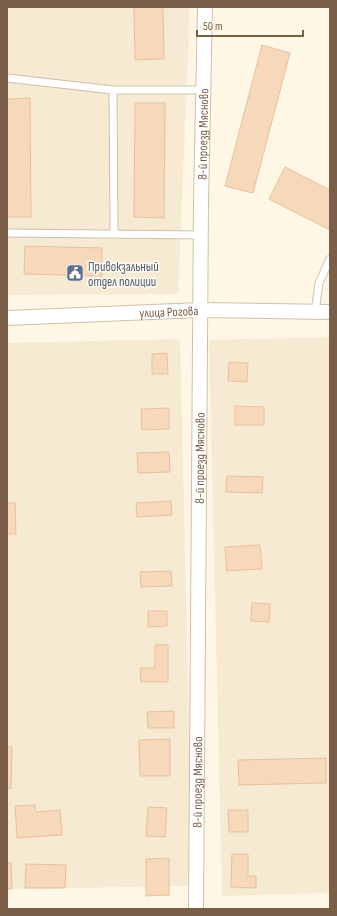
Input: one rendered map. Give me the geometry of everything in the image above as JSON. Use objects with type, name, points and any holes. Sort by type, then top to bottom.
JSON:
[{"type":"street","name":"8-й проезд Мясново","points":[[196,909],[202,90],[205,7]]},
{"type":"street","name":"улица Рогова","points":[[7,318],[200,310],[330,312]]},
{"type":"lane","points":[[7,78],[113,90],[202,90]]},
{"type":"lane","points":[[113,90],[114,234]]},
{"type":"lane","points":[[7,233],[201,235]]},
{"type":"lane","points":[[315,312],[319,283],[330,259]]},
{"type":"shaded area","points":[[7,7],[190,7],[178,294],[7,295]]},
{"type":"shaded area","points":[[330,337],[330,893],[222,896],[209,340]]},
{"type":"shaded area","points":[[180,339],[193,886],[7,889],[7,343]]},
{"type":"building","points":[[134,7],[163,7],[164,59],[135,60]]},
{"type":"building","points":[[262,45],[290,53],[253,193],[225,186]]},
{"type":"building","points":[[30,98],[31,217],[7,217],[7,99]]},
{"type":"building","points":[[135,103],[165,103],[164,218],[134,217]]},
{"type":"building","points":[[285,167],[330,190],[330,230],[269,199]]},
{"type":"building","points":[[25,246],[102,248],[102,276],[24,274]]},
{"type":"building","points":[[167,353],[168,374],[152,374],[152,354]]},
{"type":"building","points":[[229,362],[248,363],[247,382],[228,381]]},
{"type":"building","points":[[235,406],[264,407],[264,425],[235,425]]},
{"type":"building","points":[[169,408],[169,429],[142,430],[141,409]]},
{"type":"building","points":[[169,452],[170,472],[138,473],[137,453]]},
{"type":"building","points":[[227,476],[263,477],[262,493],[226,492]]},
{"type":"building","points":[[171,501],[172,515],[137,517],[136,503]]},
{"type":"building","points":[[7,503],[15,503],[16,534],[7,534]]},
{"type":"building","points":[[260,545],[262,569],[227,571],[225,547]]},
{"type":"building","points":[[171,571],[172,586],[141,587],[140,572]]},
{"type":"building","points":[[252,603],[270,604],[269,622],[251,621]]},
{"type":"building","points":[[148,611],[167,611],[167,626],[148,627]]},
{"type":"building","points":[[155,645],[168,645],[168,682],[141,682],[140,668],[155,668]]},
{"type":"building","points":[[174,711],[174,728],[148,728],[147,712]]},
{"type":"building","points":[[170,739],[170,776],[140,776],[139,740]]},
{"type":"building","points":[[7,747],[12,747],[11,789],[7,788]]},
{"type":"building","points":[[326,758],[326,783],[239,785],[238,760]]},
{"type":"building","points":[[35,805],[36,812],[60,810],[62,835],[17,838],[15,806]]},
{"type":"building","points":[[148,807],[167,808],[165,837],[146,836]]},
{"type":"building","points":[[228,810],[248,810],[248,832],[229,832]]},
{"type":"building","points":[[232,854],[248,854],[248,876],[256,876],[256,888],[231,887]]},
{"type":"building","points":[[169,858],[169,895],[146,896],[146,859]]},
{"type":"building","points":[[7,863],[11,863],[12,889],[7,889]]},
{"type":"building","points":[[26,864],[66,865],[65,888],[25,888]]},
{"type":"place","name":"Привокзальный отдел полиции","points":[[75,273]]}]
